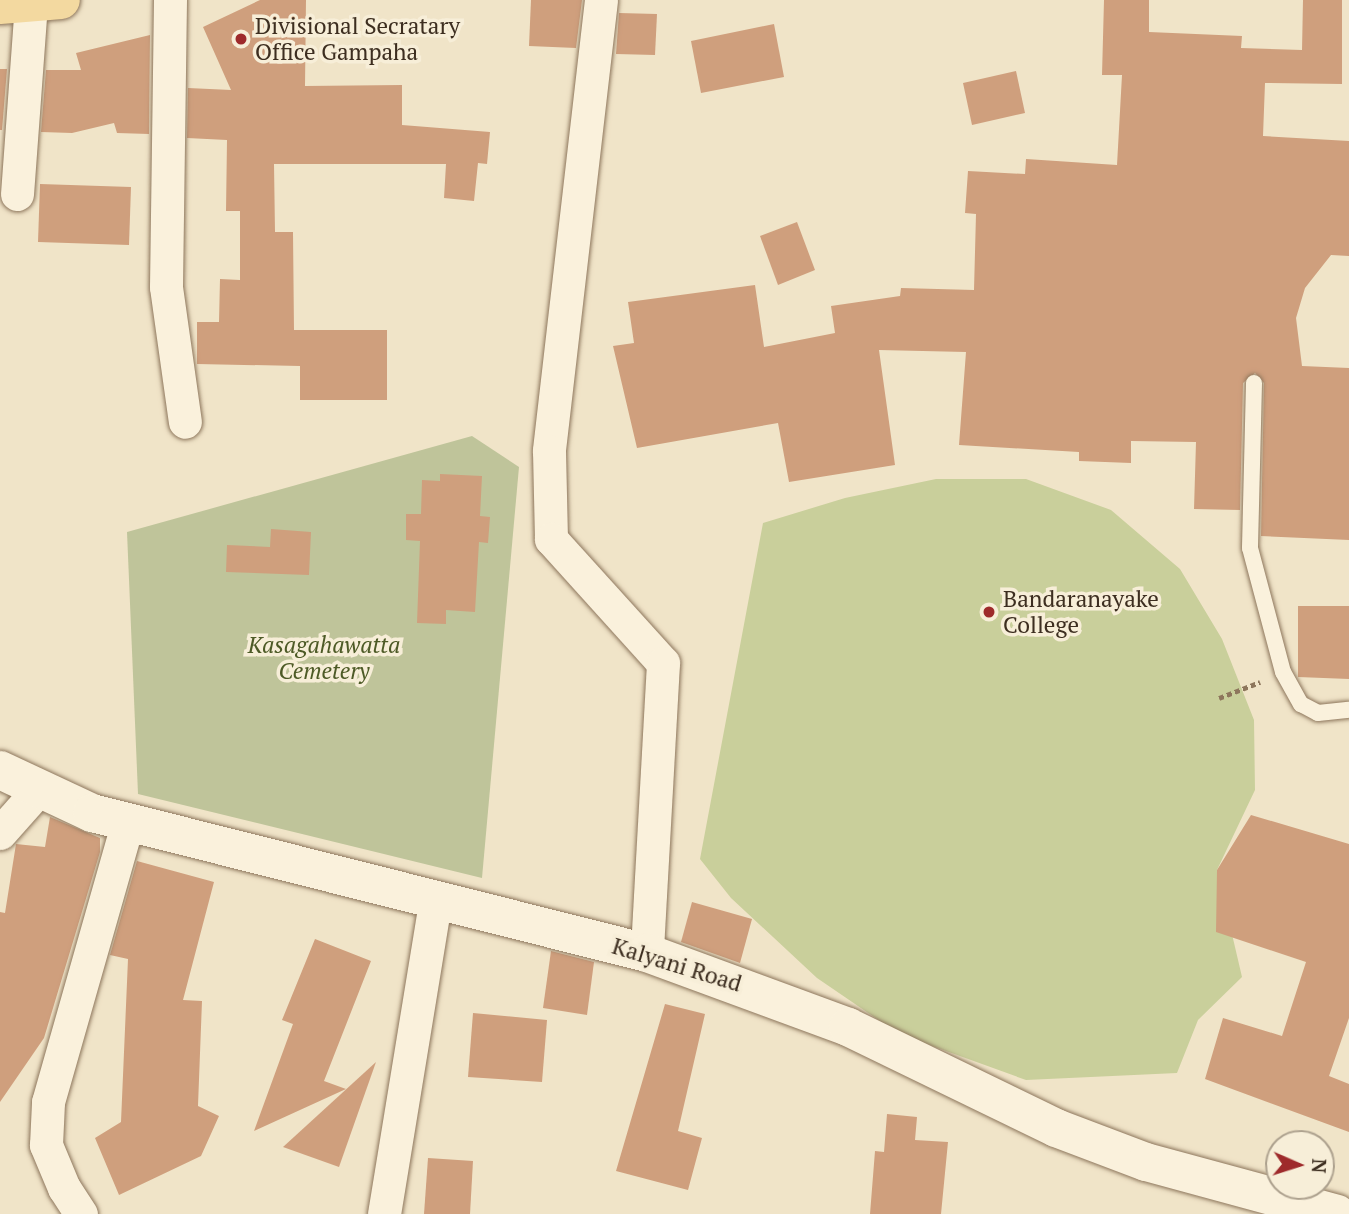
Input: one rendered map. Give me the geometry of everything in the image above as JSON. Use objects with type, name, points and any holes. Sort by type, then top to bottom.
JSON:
[{"type":"street","points":[[170,0],[166,287],[185,422]]},
{"type":"street","points":[[601,0],[549,451],[551,539],[663,663],[647,953]]},
{"type":"street","points":[[17,194],[31,4]]},
{"type":"street","name":"Kalyani Road","points":[[0,770],[92,813],[647,953],[848,1027],[1056,1128],[1146,1162],[1337,1214]]},
{"type":"street","points":[[0,833],[40,788]]},
{"type":"street","points":[[81,1214],[64,1188],[46,1145],[48,1102],[128,822]]},
{"type":"street","points":[[384,1214],[435,901]]},
{"type":"lane","points":[[1254,383],[1250,548],[1283,672],[1301,704],[1318,713],[1349,710]]},
{"type":"path","points":[[1219,698],[1283,672]]},
{"type":"green space","name":"Kasagahawatta Cemetery","points":[[472,436],[519,467],[482,878],[138,794],[127,532]]},
{"type":"green space","points":[[936,479],[1026,479],[1111,510],[1180,569],[1222,639],[1254,720],[1255,790],[1217,870],[1242,977],[1198,1020],[1177,1073],[1026,1080],[899,1034],[817,978],[731,898],[700,859],[763,523],[845,498]]},
{"type":"building","points":[[260,0],[306,0],[305,86],[402,85],[402,125],[490,132],[487,164],[478,163],[474,201],[444,198],[446,164],[274,164],[275,232],[293,232],[294,330],[387,330],[387,400],[300,400],[300,366],[197,364],[197,322],[219,322],[220,279],[240,280],[240,211],[226,211],[227,140],[187,138],[188,88],[231,90],[203,27]]},
{"type":"building","points":[[531,0],[582,0],[576,48],[529,46]]},
{"type":"building","points":[[1104,0],[1149,0],[1149,32],[1242,36],[1241,48],[1302,50],[1303,0],[1342,0],[1342,84],[1265,83],[1263,136],[1349,141],[1349,256],[1331,255],[1305,288],[1296,318],[1302,366],[1349,368],[1349,540],[1261,536],[1264,383],[1255,373],[1243,383],[1240,510],[1194,509],[1196,442],[1131,441],[1131,463],[1079,461],[1079,452],[959,445],[966,352],[879,350],[895,465],[789,482],[778,423],[637,448],[613,346],[634,343],[628,302],[755,285],[764,347],[835,333],[831,306],[900,296],[901,288],[974,290],[976,214],[965,213],[968,171],[1025,174],[1026,159],[1117,165],[1122,75],[1102,75]]},
{"type":"building","points":[[619,13],[657,14],[655,55],[616,54]]},
{"type":"building","points":[[774,24],[784,77],[701,93],[691,41]]},
{"type":"building","points":[[150,35],[149,134],[117,133],[114,123],[72,133],[41,132],[46,70],[81,70],[76,53]]},
{"type":"building","points":[[0,69],[7,69],[2,130],[0,130]]},
{"type":"building","points":[[1016,71],[1025,113],[972,125],[963,83]]},
{"type":"building","points":[[40,184],[131,187],[129,245],[38,242]]},
{"type":"building","points":[[797,222],[815,270],[778,285],[760,236]]},
{"type":"building","points":[[440,474],[482,476],[480,516],[490,517],[488,543],[479,542],[475,612],[446,610],[446,624],[417,623],[420,541],[406,540],[406,514],[421,514],[422,480],[440,481]]},
{"type":"building","points":[[271,529],[311,532],[309,575],[226,572],[227,545],[270,547]]},
{"type":"building","points":[[1298,606],[1349,606],[1349,679],[1298,677]]},
{"type":"building","points":[[1251,815],[1349,844],[1349,1018],[1329,1076],[1349,1084],[1349,1132],[1205,1079],[1223,1018],[1282,1036],[1306,962],[1216,932],[1217,870]]},
{"type":"building","points":[[50,817],[100,838],[100,852],[44,1038],[0,1102],[0,912],[5,913],[16,844],[45,847]]},
{"type":"building","points":[[137,861],[214,882],[183,1000],[202,1001],[198,1106],[219,1116],[201,1156],[119,1195],[95,1138],[121,1122],[128,959],[110,955]]},
{"type":"building","points":[[692,902],[752,919],[740,963],[681,942]]},
{"type":"building","points":[[315,939],[371,961],[324,1081],[346,1089],[254,1131],[293,1024],[282,1020]]},
{"type":"building","points":[[551,951],[594,962],[587,1015],[543,1008]]},
{"type":"building","points":[[665,1004],[705,1014],[678,1131],[702,1138],[688,1190],[616,1171]]},
{"type":"building","points":[[473,1013],[547,1020],[542,1082],[468,1077]]},
{"type":"building","points":[[376,1062],[339,1167],[283,1147]]},
{"type":"building","points":[[887,1114],[917,1117],[915,1140],[948,1142],[941,1214],[870,1214],[875,1151],[884,1152]]},
{"type":"building","points":[[428,1158],[473,1161],[470,1214],[424,1214]]},
{"type":"place","name":"Divisional Secratary Office Gampaha","points":[[241,39]]},
{"type":"place","name":"Bandaranayake College","points":[[989,612]]}]
